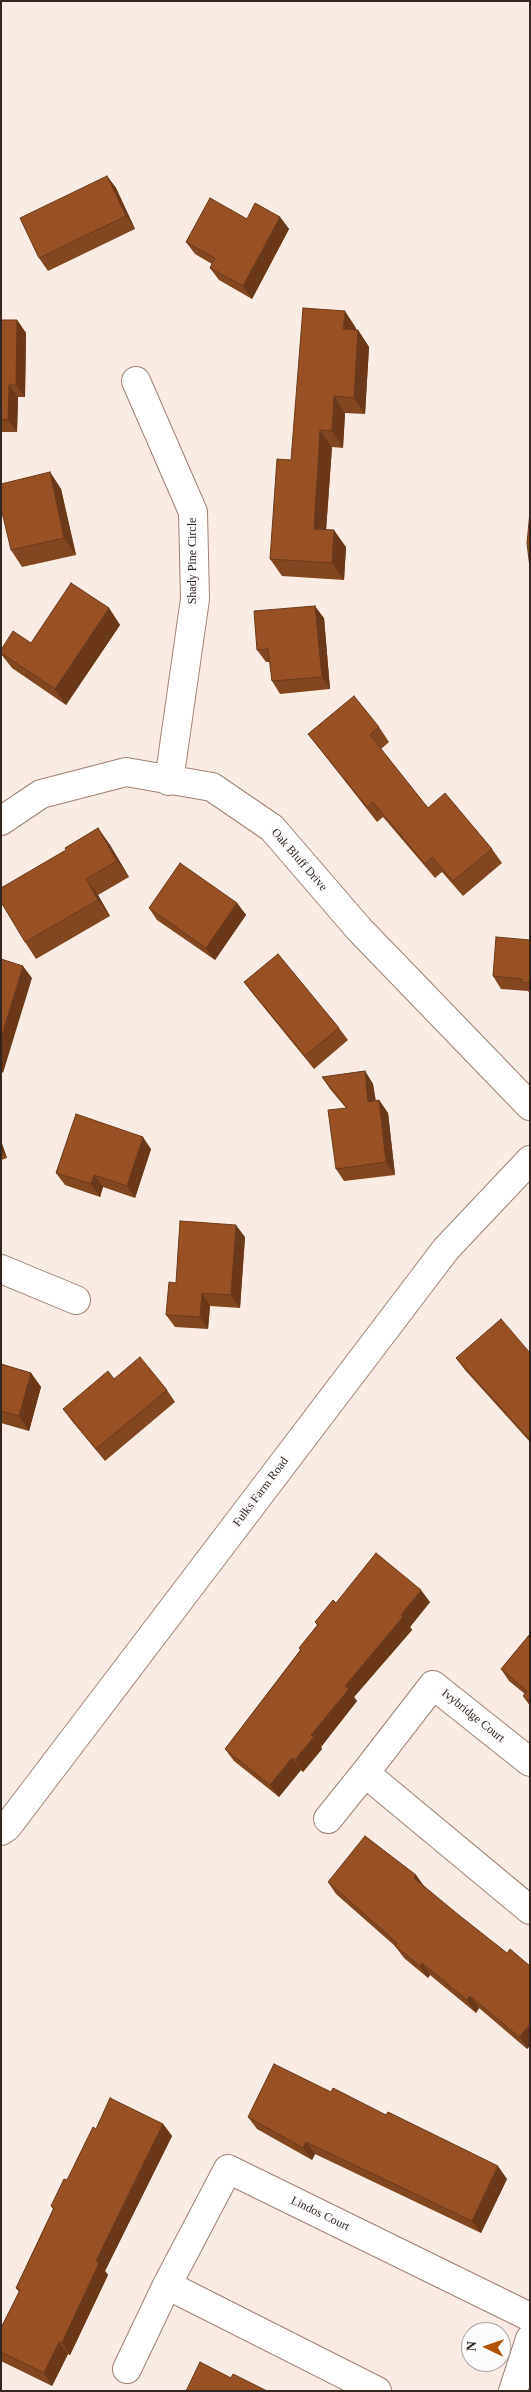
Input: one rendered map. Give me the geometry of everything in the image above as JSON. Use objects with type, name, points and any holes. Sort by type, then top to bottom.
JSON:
[{"type":"street","name":"Shady Pine Circle","points":[[136,381],[193,512],[195,599],[169,781]]},
{"type":"street","name":"Oak Bluff Drive","points":[[1,821],[41,794],[126,772],[212,787],[272,828],[359,929],[530,1106]]},
{"type":"street","name":"Fulks Farm Road","points":[[1,1831],[7,1826],[446,1249],[530,1160]]},
{"type":"street","points":[[1,1269],[76,1300]]},
{"type":"street","name":"Ivybridge Court","points":[[328,1819],[433,1685],[530,1762]]},
{"type":"street","points":[[365,1773],[530,1910]]},
{"type":"street","name":"Lindos Court","points":[[127,2369],[167,2285],[228,2169],[530,2317]]},
{"type":"street","points":[[167,2285],[377,2391]]},
{"type":"street","points":[[513,2391],[530,2339]]},
{"type":"building","points":[[107,176],[126,216],[39,258],[20,218]]},
{"type":"building","points":[[210,198],[247,219],[255,203],[280,217],[243,286],[210,268],[215,258],[186,242]]},
{"type":"building","points":[[303,308],[345,311],[343,329],[358,330],[354,398],[334,396],[332,431],[320,430],[314,529],[334,530],[332,563],[270,559],[277,459],[291,460]]},
{"type":"building","points":[[1,320],[17,320],[16,385],[9,385],[8,420],[1,419]]},
{"type":"building","points":[[50,472],[64,538],[11,550],[1,508],[1,484]]},
{"type":"building","points":[[530,512],[530,568],[527,543]]},
{"type":"building","points":[[71,583],[109,608],[55,689],[1,653],[1,650],[13,631],[31,643]]},
{"type":"building","points":[[315,606],[322,677],[272,681],[268,649],[257,650],[254,611]]},
{"type":"building","points":[[354,696],[379,727],[370,735],[428,808],[445,793],[492,849],[453,881],[432,857],[425,864],[373,802],[367,807],[308,734]]},
{"type":"building","points":[[98,828],[117,861],[86,879],[98,900],[25,942],[1,902],[1,888],[66,850],[65,848]]},
{"type":"building","points":[[180,863],[237,903],[206,948],[149,908]]},
{"type":"building","points":[[496,937],[530,940],[530,983],[522,982],[522,979],[493,976]]},
{"type":"building","points":[[278,954],[339,1028],[305,1056],[244,982]]},
{"type":"building","points":[[1,959],[23,966],[1,1038]]},
{"type":"building","points":[[365,1071],[368,1102],[379,1100],[386,1162],[336,1169],[328,1110],[347,1108],[322,1077]]},
{"type":"building","points":[[76,1114],[143,1137],[127,1186],[94,1175],[91,1184],[56,1173]]},
{"type":"building","points":[[180,1221],[236,1225],[231,1295],[202,1293],[200,1317],[166,1315],[169,1282],[176,1283]]},
{"type":"building","points":[[501,1319],[530,1353],[530,1440],[456,1358]]},
{"type":"building","points":[[140,1357],[167,1390],[96,1449],[63,1409],[108,1371],[114,1379]]},
{"type":"building","points":[[1,1364],[31,1373],[19,1416],[1,1411]]},
{"type":"building","points":[[376,1553],[421,1590],[401,1615],[403,1617],[345,1686],[349,1689],[311,1735],[314,1737],[295,1760],[292,1758],[270,1785],[225,1749],[301,1650],[299,1648],[318,1625],[315,1622],[333,1600],[336,1603]]},
{"type":"building","points":[[530,1634],[530,1702],[523,1696],[527,1691],[501,1669]]},
{"type":"building","points":[[365,1836],[416,1875],[414,1878],[460,1916],[507,1953],[510,1949],[530,1966],[530,2024],[519,2037],[470,1996],[467,2000],[422,1963],[420,1966],[395,1946],[397,1943],[328,1882]]},
{"type":"building","points":[[274,2064],[331,2092],[333,2088],[386,2115],[388,2112],[498,2166],[472,2221],[306,2142],[303,2148],[248,2117]]},
{"type":"building","points":[[110,2098],[163,2124],[96,2261],[99,2263],[62,2343],[59,2342],[44,2373],[1,2352],[1,2328],[20,2290],[16,2288],[54,2208],[51,2206],[64,2179],[67,2180],[93,2127],[96,2129]]},
{"type":"building","points":[[200,2362],[231,2378],[233,2374],[267,2391],[186,2391]]}]
